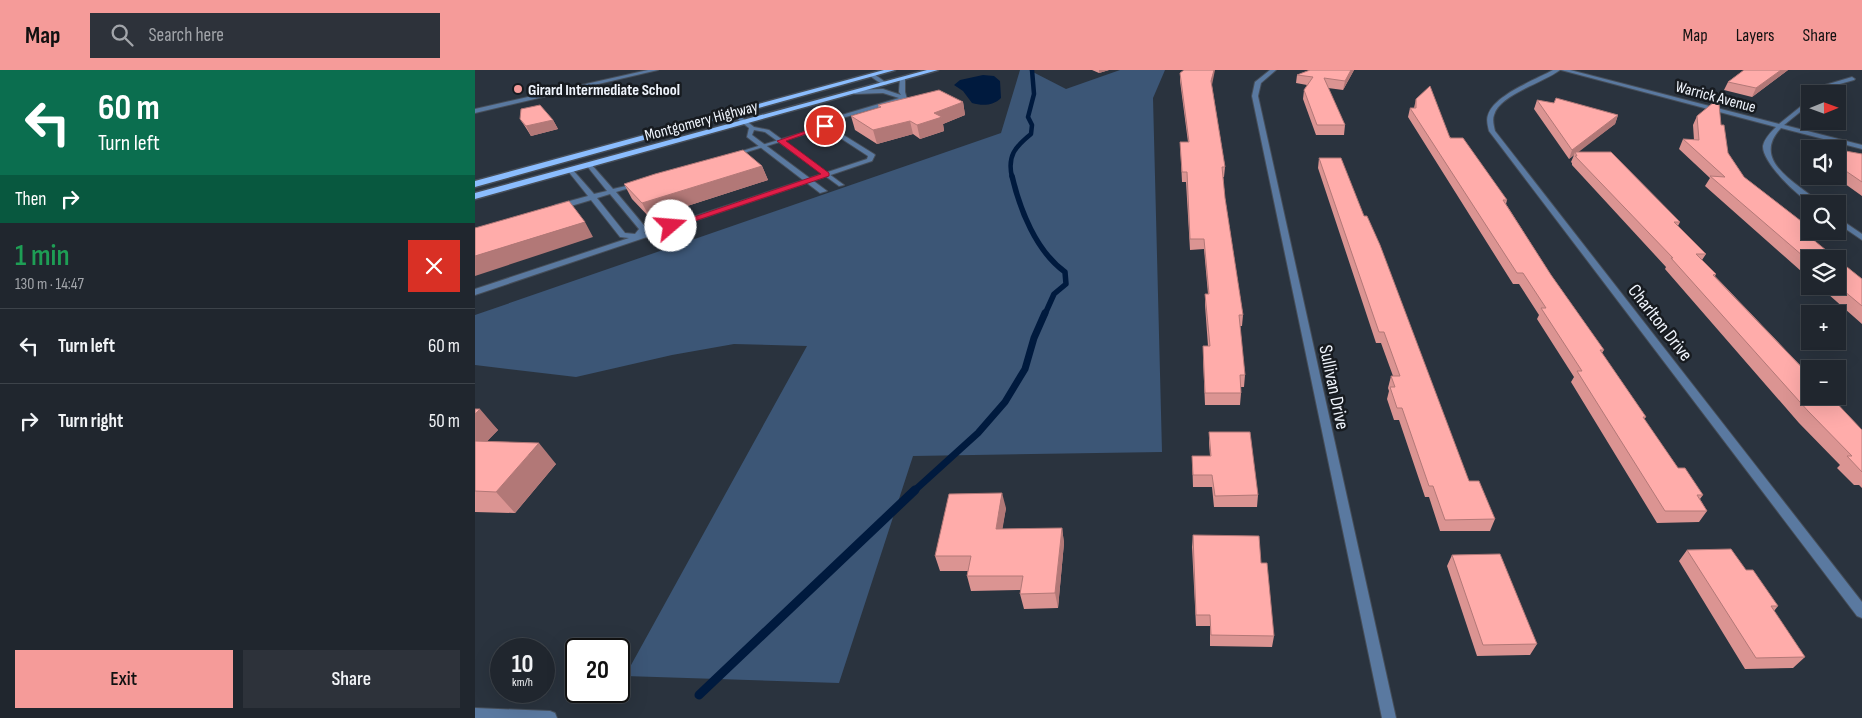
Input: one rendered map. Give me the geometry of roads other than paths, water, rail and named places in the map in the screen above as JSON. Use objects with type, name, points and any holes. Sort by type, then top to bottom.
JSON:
[{"type":"main road","name":"Montgomery Highway","points":[[475,184],[892,70]]},
{"type":"main road","name":"Montgomery Highway","points":[[475,196],[935,70]]},
{"type":"street","points":[[475,111],[655,70]]},
{"type":"street","name":"Sullivan Drive","points":[[1273,70],[1258,82],[1255,96],[1389,718]]},
{"type":"street","name":"Charlton Drive","points":[[1557,70],[1497,103],[1489,117],[1492,131],[1862,612]]},
{"type":"street","name":"Warrick Avenue","points":[[1564,70],[1862,148]]},
{"type":"street","points":[[873,75],[885,84]]},
{"type":"street","points":[[902,79],[905,98]]},
{"type":"street","points":[[1831,85],[1852,79]]},
{"type":"street","points":[[855,92],[883,91],[905,98]]},
{"type":"street","points":[[723,158],[825,126],[837,118],[905,98]]},
{"type":"street","points":[[1801,109],[1780,127],[1767,142],[1767,155],[1771,163],[1787,181],[1806,195]]},
{"type":"street","points":[[733,114],[752,128],[767,131],[841,185]]},
{"type":"street","points":[[475,292],[872,158],[825,126]]},
{"type":"street","points":[[752,128],[749,136],[823,191]]},
{"type":"street","points":[[589,165],[643,229],[637,238]]},
{"type":"street","points":[[569,170],[623,235],[637,238]]},
{"type":"street","points":[[547,210],[647,180]]},
{"type":"street","points":[[1846,226],[1862,238]]},
{"type":"street","points":[[475,715],[550,718]]},
{"type":"waterway","points":[[1012,177],[1011,163],[1014,152],[1031,134],[1032,125],[1028,117],[1034,94],[1032,70]]},
{"type":"waterway","points":[[1012,176],[1031,229],[1046,253],[1065,272],[1066,284],[1054,294],[1045,314]]},
{"type":"waterway","points":[[914,491],[978,433],[1005,402],[1025,369],[1034,338],[1045,313]]},
{"type":"waterway","points":[[699,695],[915,490]]},
{"type":"place","name":"Girard Intermediate School","points":[[518,89]]}]
